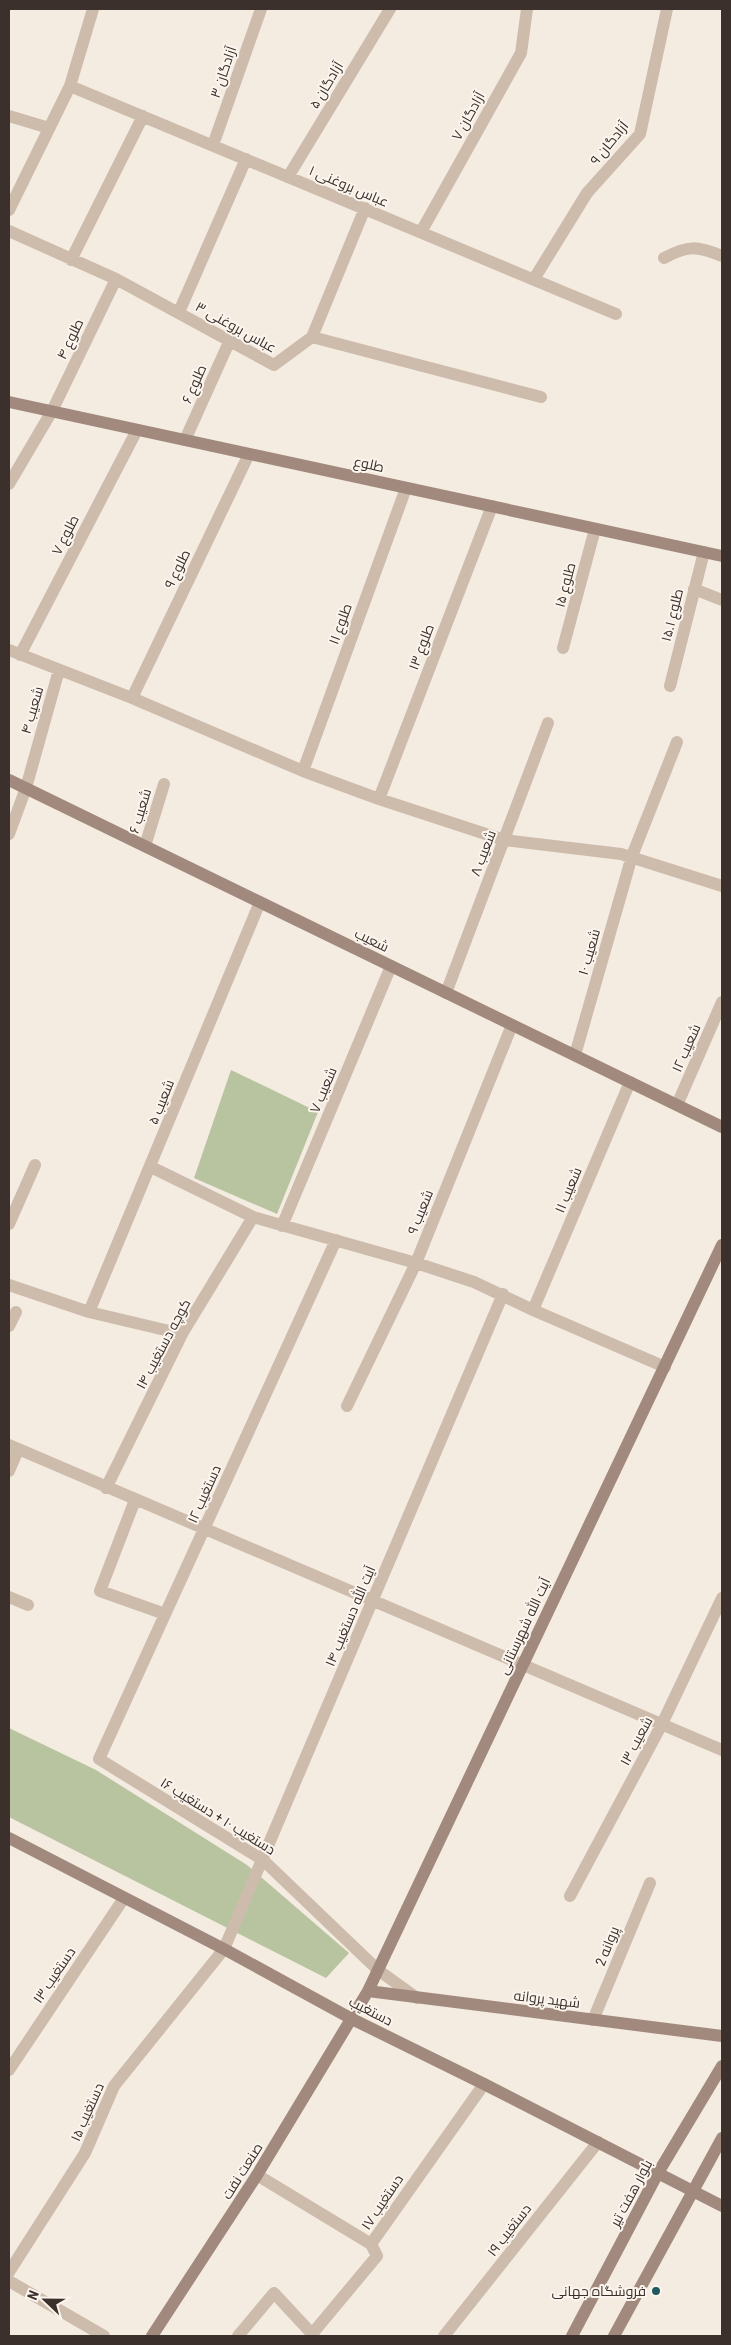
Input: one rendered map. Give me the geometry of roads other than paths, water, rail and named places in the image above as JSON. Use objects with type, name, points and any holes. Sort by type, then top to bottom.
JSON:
[{"type":"street","points":[[9,210],[70,86],[93,9]]},
{"type":"street","name":"آزادگان ۳","points":[[213,146],[261,9]]},
{"type":"street","name":"آزادگان ۵","points":[[288,177],[390,9]]},
{"type":"street","name":"آزادگان ۷","points":[[421,232],[520,53],[527,9]]},
{"type":"street","name":"آزادگان ۹","points":[[534,279],[587,193],[640,134],[667,9]]},
{"type":"street","name":"عباس بروغنی ۱","points":[[70,86],[616,314]]},
{"type":"street","points":[[9,116],[49,128]]},
{"type":"street","points":[[71,260],[143,116]]},
{"type":"street","points":[[179,312],[246,159]]},
{"type":"street","points":[[364,208],[312,337],[541,398]]},
{"type":"street","name":"عباس بروغنی ۳","points":[[9,231],[116,279],[274,365],[312,337]]},
{"type":"street","points":[[664,258],[682,248],[700,248],[722,256]]},
{"type":"street","name":"طلوع ۴","points":[[9,484],[52,411],[116,279]]},
{"type":"street","name":"طلوع ۶","points":[[185,440],[230,340]]},
{"type":"street","name":"طلوع","points":[[9,402],[722,556]]},
{"type":"street","name":"طلوع ۷","points":[[15,652],[137,430]]},
{"type":"street","name":"طلوع ۹","points":[[132,698],[249,454]]},
{"type":"street","name":"طلوع ۱۱","points":[[303,771],[406,488]]},
{"type":"street","name":"طلوع ۱۳","points":[[379,799],[492,506]]},
{"type":"street","name":"طلوع ۱۵","points":[[563,648],[595,529]]},
{"type":"street","name":"طلوع ۱۵.۱","points":[[670,686],[704,552]]},
{"type":"street","points":[[694,589],[722,600]]},
{"type":"street","points":[[15,652],[132,698],[303,771],[379,799],[504,840],[632,856],[722,886]]},
{"type":"street","name":"شعیب ۴","points":[[9,834],[26,788],[59,670]]},
{"type":"street","name":"شعیب ۸","points":[[446,993],[548,723]]},
{"type":"street","name":"شعیب ۱۰","points":[[574,1055],[632,856],[676,742]]},
{"type":"street","name":"شعیب","points":[[9,780],[722,1127]]},
{"type":"street","name":"شعیب ۶","points":[[145,846],[164,784]]},
{"type":"street","name":"شعیب ۵","points":[[89,1312],[260,902]]},
{"type":"street","name":"شعیب ۷","points":[[282,1226],[391,966]]},
{"type":"street","name":"شعیب ۱۲","points":[[677,1105],[722,1002]]},
{"type":"street","name":"شعیب ۹","points":[[347,1406],[416,1262],[512,1025]]},
{"type":"street","name":"شعیب ۱۱","points":[[533,1310],[630,1082]]},
{"type":"street","points":[[9,1224],[35,1165]]},
{"type":"street","points":[[151,1167],[253,1218],[416,1262],[503,1294],[533,1310],[664,1367]]},
{"type":"street","name":"کوچه دستغیب ۱۴","points":[[106,1488],[182,1334],[253,1218]]},
{"type":"street","name":"دستغیب ۱۲","points":[[99,1759],[336,1240]]},
{"type":"street","name":"آیت الله شهرستانی","points":[[352,2020],[368,1991],[722,1245]]},
{"type":"street","points":[[9,1285],[89,1312],[182,1334]]},
{"type":"street","name":"آیت الله دستغیب ۱۴","points":[[224,1949],[503,1294]]},
{"type":"street","points":[[9,1326],[16,1312]]},
{"type":"street","points":[[9,1471],[13,1448],[722,1750]]},
{"type":"street","points":[[135,1500],[100,1591],[165,1614]]},
{"type":"street","points":[[9,1597],[28,1605]]},
{"type":"street","name":"شعیب ۱۳","points":[[570,1896],[662,1724],[722,1598]]},
{"type":"street","name":"دستغیب ۱۰ + دستغیب ۱۶","points":[[99,1759],[263,1860],[378,1970],[416,1998]]},
{"type":"street","name":"دستغیب","points":[[9,1838],[224,1949],[352,2020],[484,2084],[722,2206]]},
{"type":"street","name":"پروانه 2","points":[[593,2020],[650,1884]]},
{"type":"street","name":"دستغیب ۱۳","points":[[9,2070],[124,1898]]},
{"type":"street","name":"دستغیب ۱۵","points":[[9,2272],[85,2153],[114,2086],[224,1949]]},
{"type":"street","name":"شهید پروانه","points":[[368,1991],[722,2036]]},
{"type":"street","name":"صنعت نفت","points":[[152,2336],[257,2175],[352,2020]]},
{"type":"street","name":"بلوار هفت تیر","points":[[572,2336],[658,2173],[722,2066]]},
{"type":"street","name":"دستغیب ۱۷","points":[[313,2335],[377,2256],[371,2244],[484,2084]]},
{"type":"street","points":[[614,2336],[722,2138]]},
{"type":"street","name":"دستغیب ۱۹","points":[[444,2336],[598,2142]]},
{"type":"street","points":[[257,2175],[371,2244]]},
{"type":"street","points":[[9,2281],[104,2336]]},
{"type":"street","points":[[238,2336],[274,2294],[313,2335]]},
{"type":"place","name":"فروشگاه جهانی","points":[[656,2291]]}]
